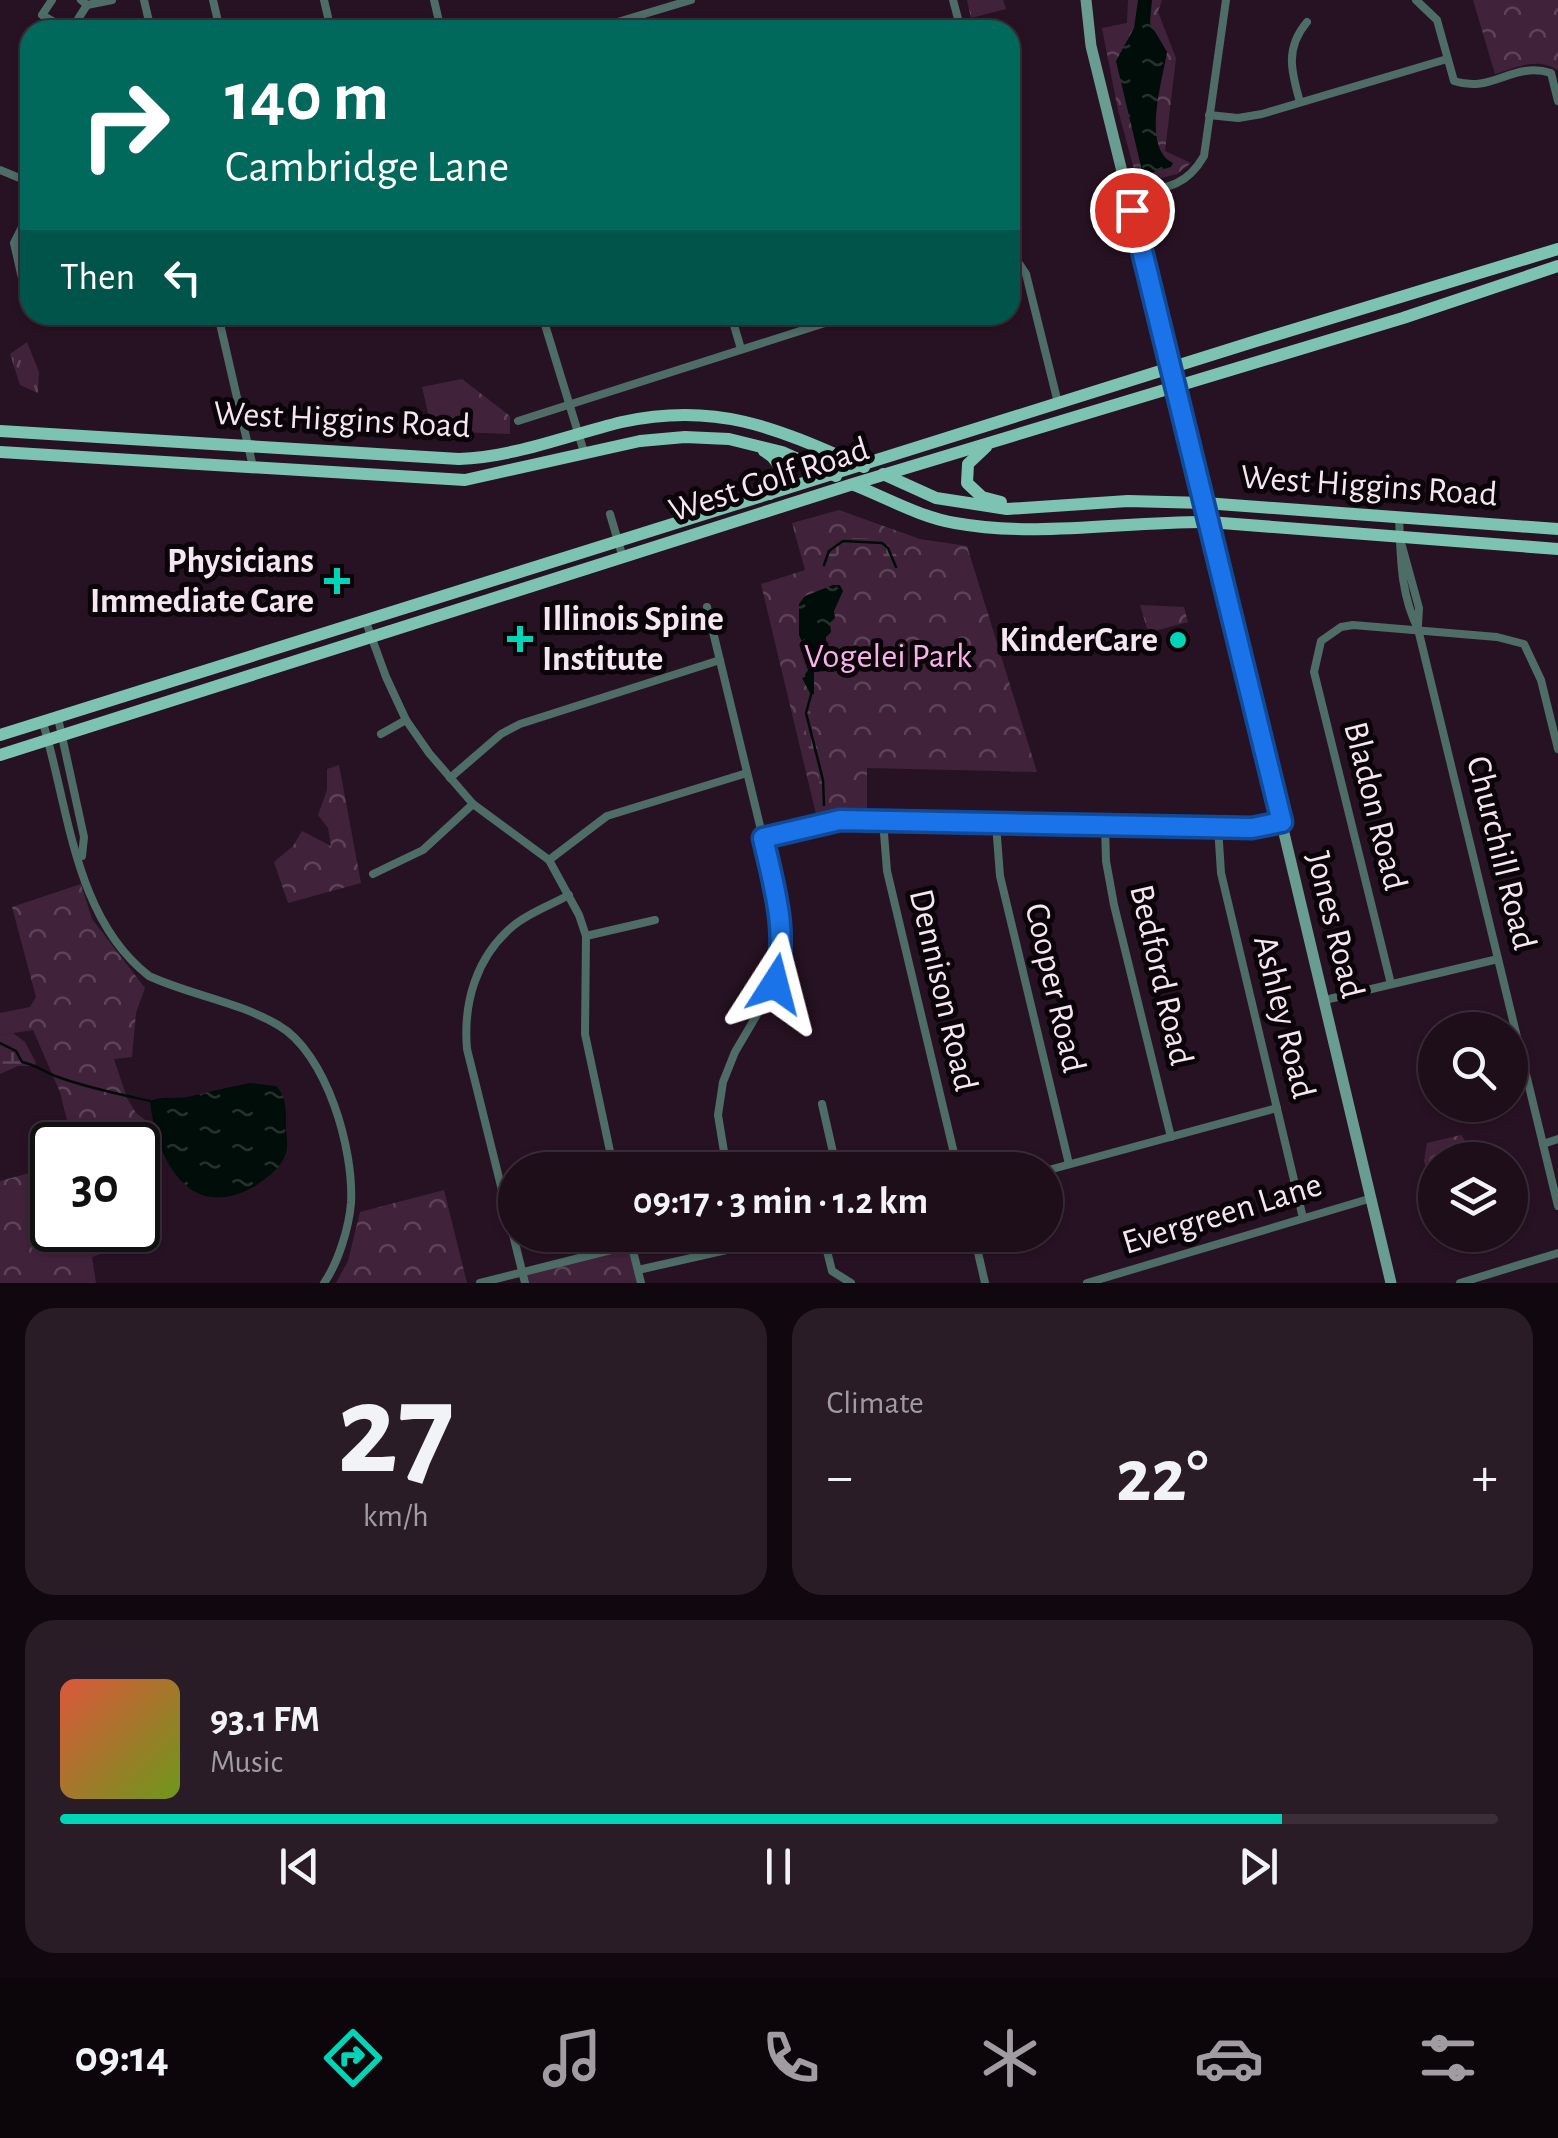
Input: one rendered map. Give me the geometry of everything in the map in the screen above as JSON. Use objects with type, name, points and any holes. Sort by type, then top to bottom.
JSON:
[{"type":"main road","name":"West Golf Road","points":[[0,736],[1558,250]]},
{"type":"main road","name":"West Golf Road","points":[[0,755],[853,484],[1403,318],[1558,266]]},
{"type":"main road","name":"West Higgins Road","points":[[0,431],[478,458],[652,417],[690,413],[762,424],[936,498],[1007,510],[1128,501],[1558,529]]},
{"type":"main road","name":"West Higgins Road","points":[[0,452],[466,480],[640,441],[684,438],[748,443],[782,452],[926,514],[972,525],[1042,529],[1210,522],[1558,549]]},
{"type":"main road","points":[[993,442],[968,464],[969,487],[982,498],[1034,507]]},
{"type":"main road","points":[[748,443],[778,463],[782,478],[770,494]]},
{"type":"street","points":[[51,20],[42,15],[52,0]]},
{"type":"street","points":[[84,2],[112,0]]},
{"type":"street","points":[[624,20],[691,0]]},
{"type":"street","name":"Jones Road","points":[[1086,0],[1092,50],[1210,522],[1391,1283]]},
{"type":"street","points":[[1128,194],[1177,185],[1193,175],[1204,156],[1226,0]]},
{"type":"street","points":[[1416,0],[1437,20],[1454,81],[1472,87],[1532,67],[1551,72],[1558,101]]},
{"type":"street","points":[[1210,11],[1222,14]]},
{"type":"street","points":[[1300,102],[1290,65],[1295,36],[1307,22]]},
{"type":"street","points":[[1208,115],[1238,118],[1447,59]]},
{"type":"street","points":[[20,231],[14,243],[20,269]]},
{"type":"street","points":[[1020,268],[1026,274],[1059,405]]},
{"type":"street","points":[[220,325],[253,468]]},
{"type":"street","points":[[545,325],[584,452]]},
{"type":"street","points":[[734,325],[742,349]]},
{"type":"street","points":[[518,420],[818,325]]},
{"type":"street","points":[[610,514],[623,558]]},
{"type":"street","name":"Churchill Road","points":[[1399,518],[1400,539],[1418,608],[1418,629],[1558,1206]]},
{"type":"street","points":[[707,607],[782,925],[782,954],[771,993],[723,1082],[718,1115],[725,1152]]},
{"type":"street","points":[[366,622],[406,720],[472,804],[549,860],[569,895],[586,936],[585,1034],[610,1152]]},
{"type":"street","name":"Bladon Road","points":[[1391,984],[1314,672],[1321,640],[1346,626],[1418,629]]},
{"type":"street","points":[[1418,629],[1497,637],[1524,644],[1542,680],[1558,748]]},
{"type":"street","points":[[450,778],[501,734],[520,724],[720,660]]},
{"type":"street","points":[[58,718],[84,837],[81,865]]},
{"type":"street","points":[[381,734],[406,720]]},
{"type":"street","points":[[43,723],[81,865],[107,933],[133,964],[167,984],[280,1026],[318,1064],[332,1098],[350,1174],[350,1196],[338,1257],[324,1283]]},
{"type":"street","points":[[549,860],[608,816],[747,772]]},
{"type":"street","points":[[373,874],[422,850],[472,804]]},
{"type":"street","points":[[763,838],[840,820],[1218,828],[1252,828],[1282,822]]},
{"type":"street","name":"Dennison Road","points":[[883,821],[887,872],[954,1152]]},
{"type":"street","name":"Cooper Road","points":[[996,824],[998,863],[1069,1164]]},
{"type":"street","name":"Bedford Road","points":[[1105,826],[1114,905],[1172,1136]]},
{"type":"street","name":"Ashley Road","points":[[1218,828],[1221,873],[1303,1218]]},
{"type":"street","points":[[524,1278],[467,1049],[466,1015],[480,966],[513,926],[569,895]]},
{"type":"street","points":[[586,936],[655,920]]},
{"type":"street","points":[[1325,1000],[1498,958]]},
{"type":"street","points":[[822,1104],[834,1152]]},
{"type":"street","points":[[1063,1166],[1278,1108]]},
{"type":"street","points":[[1543,1144],[1558,1140]]},
{"type":"street","name":"Evergreen Lane","points":[[1087,1283],[1372,1198]]},
{"type":"street","points":[[480,1283],[524,1278],[611,1252]]},
{"type":"street","points":[[633,1252],[641,1283]]},
{"type":"street","points":[[638,1270],[719,1252]]},
{"type":"street","points":[[827,1252],[832,1270],[851,1283]]},
{"type":"street","points":[[978,1252],[985,1283]]},
{"type":"street","points":[[1460,1283],[1558,1253]]},
{"type":"green space","points":[[967,0],[1003,0],[1006,9],[971,18]]},
{"type":"green space","points":[[1128,0],[1162,0],[1158,12],[1176,58],[1165,151],[1191,163],[1177,174],[1138,184],[1102,28],[1127,23]]},
{"type":"green space","points":[[1473,0],[1558,0],[1558,70],[1534,64],[1495,74]]},
{"type":"green space","points":[[27,342],[39,372],[38,393],[20,385],[10,354]]},
{"type":"green space","points":[[462,379],[510,416],[510,434],[432,431],[422,387]]},
{"type":"green space","points":[[460,381],[468,419],[433,427],[425,389]]},
{"type":"green space","name":"Vogelei Park","points":[[839,510],[920,539],[967,546],[1037,772],[867,768],[867,810],[816,814],[761,584],[805,570],[792,523]]},
{"type":"green space","points":[[843,538],[881,541],[894,551],[900,570],[891,569],[880,549],[865,545],[845,549],[830,566],[823,568],[820,565],[829,545]]},
{"type":"green space","points":[[1140,605],[1184,607],[1188,622],[1158,630],[1160,640],[1151,642]]},
{"type":"green space","points":[[808,692],[813,695],[811,724],[826,779],[824,806],[807,740]]},
{"type":"green space","points":[[339,765],[361,883],[288,903],[274,862],[293,846],[302,831],[331,846],[328,828],[318,815],[327,790],[327,769]]},
{"type":"green space","points":[[81,884],[92,919],[145,988],[136,1013],[132,1057],[114,1059],[127,1098],[136,1113],[148,1122],[67,1122],[60,1092],[33,1030],[0,1035],[0,1013],[30,1007],[36,997],[12,907]]},
{"type":"green space","points":[[13,1033],[25,1042],[36,1063],[0,1074],[0,1035]]},
{"type":"green space","points":[[1461,1135],[1466,1142],[1431,1142]]},
{"type":"green space","points":[[30,1173],[30,1252],[107,1252],[92,1257],[96,1283],[0,1283],[0,1181]]},
{"type":"green space","points":[[444,1190],[467,1283],[336,1283],[348,1261],[360,1212]]},
{"type":"green space","points":[[604,1252],[633,1252],[641,1283],[525,1283],[523,1273]]},
{"type":"water","points":[[1138,0],[1152,0],[1150,23],[1167,52],[1156,128],[1163,155],[1173,163],[1143,175],[1116,61],[1134,28]]},
{"type":"water","points":[[840,585],[843,591],[826,637],[826,671],[814,672],[811,695],[802,678],[812,665],[799,635],[799,604],[805,596]]},
{"type":"water","points":[[250,1083],[276,1086],[285,1107],[287,1149],[274,1172],[231,1196],[211,1197],[194,1191],[168,1163],[160,1143],[160,1122],[153,1122],[150,1101]]},
{"type":"waterway","points":[[824,565],[829,551],[843,541],[882,543],[896,567]]},
{"type":"waterway","points":[[811,695],[806,713],[823,780],[824,805]]},
{"type":"waterway","points":[[0,1043],[16,1051],[22,1062],[58,1077],[150,1101]]},
{"type":"place","name":"Physicians Immediate Care","points":[[337,581]]},
{"type":"place","name":"Illinois Spine Institute","points":[[520,639]]},
{"type":"place","name":"KinderCare","points":[[1178,640]]},
{"type":"route","points":[[775,984],[782,954],[782,925],[763,838],[840,820],[1252,828],[1282,822],[1132,210]]}]
